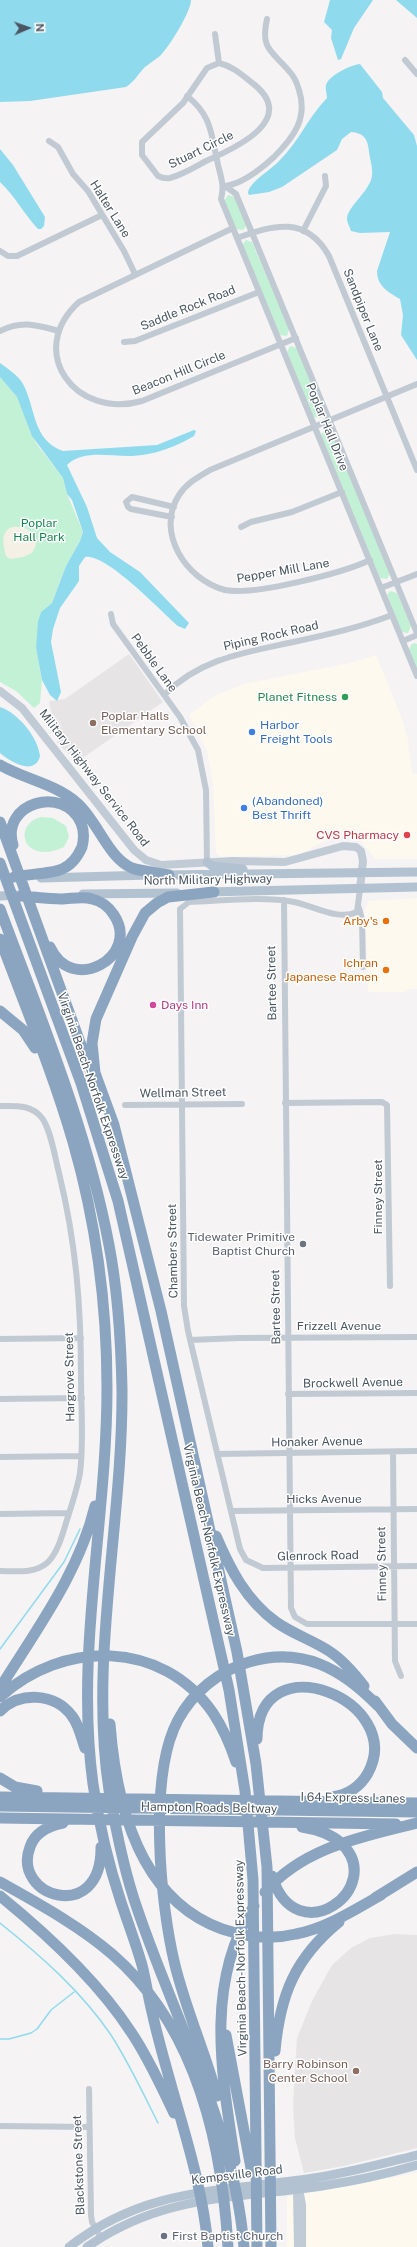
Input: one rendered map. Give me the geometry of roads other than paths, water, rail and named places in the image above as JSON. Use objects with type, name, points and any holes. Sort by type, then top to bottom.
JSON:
[{"type":"highway","points":[[0,765],[63,793],[74,800],[88,816],[115,854],[128,866],[133,869],[169,875]]},
{"type":"highway","points":[[5,878],[38,875],[56,872],[68,867],[76,858],[83,844],[83,832],[80,820],[69,807],[57,802],[46,800],[32,804],[21,812],[13,822],[12,841],[23,886]]},
{"type":"highway","points":[[0,822],[122,1161]]},
{"type":"highway","name":"Virginia Beach-Norfolk Expressway","points":[[0,863],[90,1109],[118,1201],[222,1654],[245,1791],[255,1922],[253,2169],[257,2247]]},
{"type":"highway","points":[[214,892],[168,897],[157,903],[145,913],[132,936],[96,1020],[92,1043],[93,1062],[114,1125],[160,1312],[241,1675],[259,1786],[270,1872],[277,1892],[292,1908],[306,1912],[321,1912],[338,1904],[348,1892],[353,1881],[354,1867],[345,1847],[334,1838],[320,1831],[291,1826],[281,1822]]},
{"type":"highway","points":[[13,896],[91,898],[101,902],[112,911],[119,928],[119,941],[115,952],[107,961],[97,967],[82,970],[63,964],[52,951],[32,909]]},
{"type":"highway","points":[[0,909],[84,1140],[104,1221],[113,1270],[121,1358],[121,1432],[103,1693],[106,1761],[124,1865],[139,1916],[204,2080],[233,2169]]},
{"type":"highway","points":[[0,939],[56,1090],[72,1140],[86,1192],[100,1274],[105,1316],[107,1372],[104,1462],[88,1666],[89,1737],[93,1782],[107,1858],[142,1965],[152,2013],[196,2177],[208,2247]]},
{"type":"highway","points":[[0,1011],[14,1021],[30,1038],[56,1090]]},
{"type":"highway","points":[[0,1688],[60,1593],[78,1556],[93,1514],[104,1462]]},
{"type":"highway","points":[[201,1492],[226,1560],[248,1595],[277,1622],[340,1659],[354,1673],[392,1724],[417,1748]]},
{"type":"highway","points":[[107,1629],[109,1706],[113,1750],[122,1797],[134,1838],[149,1870],[176,1902],[201,1920],[231,1932],[254,1937],[285,1936],[306,1932],[327,1924],[380,1895]]},
{"type":"highway","points":[[0,1697],[29,1674],[52,1664],[69,1659],[97,1655],[124,1657],[166,1672],[194,1692],[207,1705],[225,1733],[245,1791]]},
{"type":"highway","points":[[244,2245],[233,2169],[213,2081],[188,2011],[174,1964],[164,1911],[160,1847],[162,1793],[169,1744],[183,1711],[199,1691],[218,1676],[251,1662],[286,1658],[319,1664],[350,1680],[378,1706]]},
{"type":"highway","points":[[259,1786],[258,1724],[267,1705],[284,1691],[297,1687],[308,1686],[332,1693],[350,1704],[366,1723],[373,1738],[373,1762],[362,1782],[347,1793],[332,1797],[296,1800]]},
{"type":"highway","points":[[0,1711],[13,1701],[27,1697],[48,1699],[64,1708],[72,1715],[78,1727],[93,1782]]},
{"type":"highway","points":[[0,1778],[8,1784],[24,1790],[145,1808],[227,1804]]},
{"type":"highway","points":[[0,1797],[78,1799]]},
{"type":"highway","name":"Hampton Roads Beltway","points":[[78,1799],[140,1798],[227,1804],[279,1805],[296,1800],[417,1803]]},
{"type":"highway","points":[[0,1806],[78,1799]]},
{"type":"highway","name":"I 64 Express Lanes","points":[[279,1805],[417,1812]]},
{"type":"highway","points":[[82,1821],[62,1823],[45,1828],[37,1835],[30,1845],[28,1856],[29,1869],[34,1881],[45,1891],[58,1896],[72,1895],[85,1890],[94,1881],[99,1870],[101,1856],[98,1813]]},
{"type":"highway","points":[[0,1818],[82,1821]]},
{"type":"highway","name":"Hampton Roads Beltway","points":[[82,1821],[147,1820],[417,1824]]},
{"type":"highway","points":[[233,2169],[222,2062],[223,1993],[230,1956],[243,1925],[259,1899],[279,1878],[303,1860],[332,1846],[417,1824]]},
{"type":"highway","points":[[266,1846],[271,2247]]},
{"type":"highway","points":[[270,2109],[279,2016],[287,1988],[295,1972],[313,1947],[323,1936],[341,1921],[417,1872]]},
{"type":"highway","points":[[0,1882],[75,1926],[121,1963],[160,2007],[180,2040],[194,2074],[219,2169],[226,2214],[228,2247]]},
{"type":"highway","points":[[0,1896],[76,1966],[102,1994],[128,2027],[171,2107],[196,2177]]},
{"type":"highway","points":[[223,1993],[228,2044],[253,2169]]},
{"type":"main road","points":[[207,862],[212,866],[228,866],[260,873]]},
{"type":"main road","name":"North Military Highway","points":[[38,875],[417,872]]},
{"type":"main road","name":"North Military Highway","points":[[47,897],[417,887]]},
{"type":"main road","points":[[0,896],[13,896]]},
{"type":"main road","name":"Kempsville Road","points":[[87,2247],[143,2216],[172,2207],[213,2198],[298,2184],[417,2154]]},
{"type":"main road","name":"Kempsville Road","points":[[69,2247],[96,2228],[146,2204],[184,2194],[370,2177],[417,2165]]},
{"type":"street","points":[[225,186],[234,184],[271,159],[290,140],[302,118],[301,97],[293,76],[267,48],[265,36],[267,19]]},
{"type":"street","points":[[214,34],[219,63]]},
{"type":"street","points":[[405,60],[417,74]]},
{"type":"street","name":"Stuart Circle","points":[[219,63],[235,70],[262,91],[269,102],[270,111],[263,125],[246,140],[216,157],[167,178],[155,173],[142,155],[141,147],[145,137],[173,114],[207,68],[219,63]]},
{"type":"street","name":"Poplar Hall Drive","points":[[187,96],[198,106],[209,122],[216,157],[225,186],[222,200],[417,676]]},
{"type":"street","name":"Halter Lane","points":[[50,141],[58,147],[73,174],[88,191],[135,274]]},
{"type":"street","points":[[303,231],[326,186],[325,176]]},
{"type":"street","name":"Poplar Hall Drive","points":[[225,186],[236,194],[417,634]]},
{"type":"street","points":[[0,251],[8,256],[17,256],[102,215]]},
{"type":"street","name":"Sandpiper Lane","points":[[237,238],[252,232],[276,226],[294,227],[317,240],[330,256],[386,397],[417,470]]},
{"type":"street","name":"Beacon Hill Circle","points":[[233,228],[79,302],[66,316],[59,331],[57,358],[66,378],[78,391],[92,400],[117,405],[142,401],[296,338]]},
{"type":"street","name":"Saddle Rock Road","points":[[124,342],[135,341],[259,292]]},
{"type":"street","points":[[0,331],[12,325],[22,324],[59,331]]},
{"type":"street","name":"Pepper Mill Lane","points":[[370,560],[337,573],[268,587],[242,591],[224,589],[199,577],[185,564],[174,542],[172,517],[174,507],[186,486],[202,475],[314,426],[417,384]]},
{"type":"street","points":[[241,527],[251,522],[292,512],[342,492]]},
{"type":"street","points":[[172,517],[129,508],[126,502],[132,497],[174,507]]},
{"type":"street","points":[[381,588],[417,574]]},
{"type":"street","name":"Pebble Lane","points":[[111,614],[113,624],[187,727],[201,762],[206,790],[207,862]]},
{"type":"street","name":"Piping Rock Road","points":[[164,695],[199,670],[222,658],[351,629],[392,615]]},
{"type":"street","points":[[403,641],[417,634]]},
{"type":"street","name":"Military Highway Service Road","points":[[0,691],[22,708],[140,856],[158,864],[207,862],[285,862],[334,848],[349,846],[361,851],[362,872],[358,908],[362,920],[363,967]]},
{"type":"street","points":[[284,900],[340,914],[351,915],[357,912],[358,908]]},
{"type":"street","name":"Chambers Street","points":[[268,1568],[251,1564],[242,1555],[190,1340],[184,1306],[180,909],[189,902],[284,900]]},
{"type":"street","name":"Bartee Street","points":[[284,900],[290,1603],[292,1613],[301,1622],[316,1625],[417,1624]]},
{"type":"street","name":"Finney Street","points":[[285,1103],[382,1102],[388,1107],[390,1286]]},
{"type":"street","name":"Wellman Street","points":[[124,1105],[242,1104]]},
{"type":"street","name":"Hargrove Street","points":[[0,1106],[26,1107],[36,1113],[45,1125],[50,1142],[65,1197],[74,1248],[81,1338],[82,1398],[81,1456],[78,1481],[59,1543],[46,1564],[35,1570],[2,1571]]},
{"type":"street","name":"Frizzell Avenue","points":[[190,1340],[288,1337],[417,1337]]},
{"type":"street","points":[[0,1339],[81,1338]]},
{"type":"street","name":"Brockwell Avenue","points":[[288,1394],[417,1393]]},
{"type":"street","points":[[0,1399],[82,1398]]},
{"type":"street","name":"Honaker Avenue","points":[[218,1454],[417,1451]]},
{"type":"street","name":"Finney Street","points":[[393,1452],[395,1661],[401,1676]]},
{"type":"street","points":[[0,1457],[81,1456]]},
{"type":"street","name":"Hicks Avenue","points":[[231,1511],[417,1509]]},
{"type":"street","points":[[0,1514],[69,1513]]},
{"type":"street","name":"Glenrock Road","points":[[268,1568],[417,1566]]},
{"type":"street","name":"Blackstone Street","points":[[89,2089],[88,2127],[90,2211],[92,2222],[101,2238]]},
{"type":"street","points":[[0,2126],[88,2127]]},
{"type":"street","points":[[298,2184],[296,2213],[298,2247]]},
{"type":"street","points":[[298,2184],[302,2205],[302,2247]]},
{"type":"water","points":[[0,0],[191,0],[184,21],[164,52],[145,67],[126,87],[30,101],[0,102]]},
{"type":"water","points":[[330,0],[373,0],[354,28],[341,59],[338,60],[331,38],[332,30],[324,22]]},
{"type":"water","points":[[396,0],[417,0],[417,18]]},
{"type":"water","points":[[360,64],[382,92],[383,98],[414,135],[417,146],[417,360],[401,335],[403,315],[400,299],[391,294],[381,285],[377,276],[377,271],[390,232],[360,233],[351,231],[347,222],[348,214],[367,187],[372,176],[372,167],[368,147],[366,140],[362,135],[351,132],[342,139],[337,150],[282,187],[269,192],[249,195],[248,193],[249,189],[256,180],[286,154],[314,113],[327,98],[326,85],[328,81],[341,71],[351,66]]},
{"type":"water","points":[[0,149],[13,165],[45,217],[44,226],[41,229],[38,229],[0,182]]},
{"type":"water","points":[[0,363],[16,375],[23,384],[40,431],[53,446],[63,451],[157,445],[194,430],[196,431],[194,436],[187,440],[156,452],[132,456],[89,455],[74,460],[67,465],[87,507],[97,538],[110,552],[140,572],[189,623],[185,629],[178,626],[119,573],[94,558],[85,557],[79,566],[79,581],[60,608],[53,629],[51,642],[61,692],[57,701],[50,695],[42,680],[36,648],[38,622],[41,612],[52,603],[66,566],[80,541],[83,532],[72,500],[67,494],[63,478],[32,436],[17,397],[0,377]]},
{"type":"water","points":[[0,707],[7,710],[20,720],[35,741],[40,756],[33,766],[15,763],[0,753]]},
{"type":"waterway","points":[[0,1649],[64,1562],[80,1529]]},
{"type":"waterway","points":[[0,1923],[60,1975],[100,2019],[124,2056],[158,2123]]},
{"type":"waterway","points":[[0,2039],[9,2039],[31,2033],[37,2029],[51,2010],[74,1992]]},
{"type":"place","name":"Planet Fitness","points":[[345,697]]},
{"type":"place","name":"Poplar Halls Elementary School","points":[[93,723]]},
{"type":"place","name":"Harbor Freight Tools","points":[[252,732]]},
{"type":"place","name":"(Abandoned) Best Thrift","points":[[244,808]]},
{"type":"place","name":"CVS Pharmacy","points":[[407,835]]},
{"type":"place","name":"Arby's","points":[[386,921]]},
{"type":"place","name":"Ichran Japanese Ramen","points":[[386,970]]},
{"type":"place","name":"Days Inn","points":[[153,1005]]},
{"type":"place","name":"Tidewater Primitive Baptist Church","points":[[303,1244]]},
{"type":"place","name":"Barry Robinson Center School","points":[[356,2071]]},
{"type":"place","name":"First Baptist Church","points":[[164,2236]]},
{"type":"park label","name":"Poplar Hall Park","points":[[39,530]]}]
